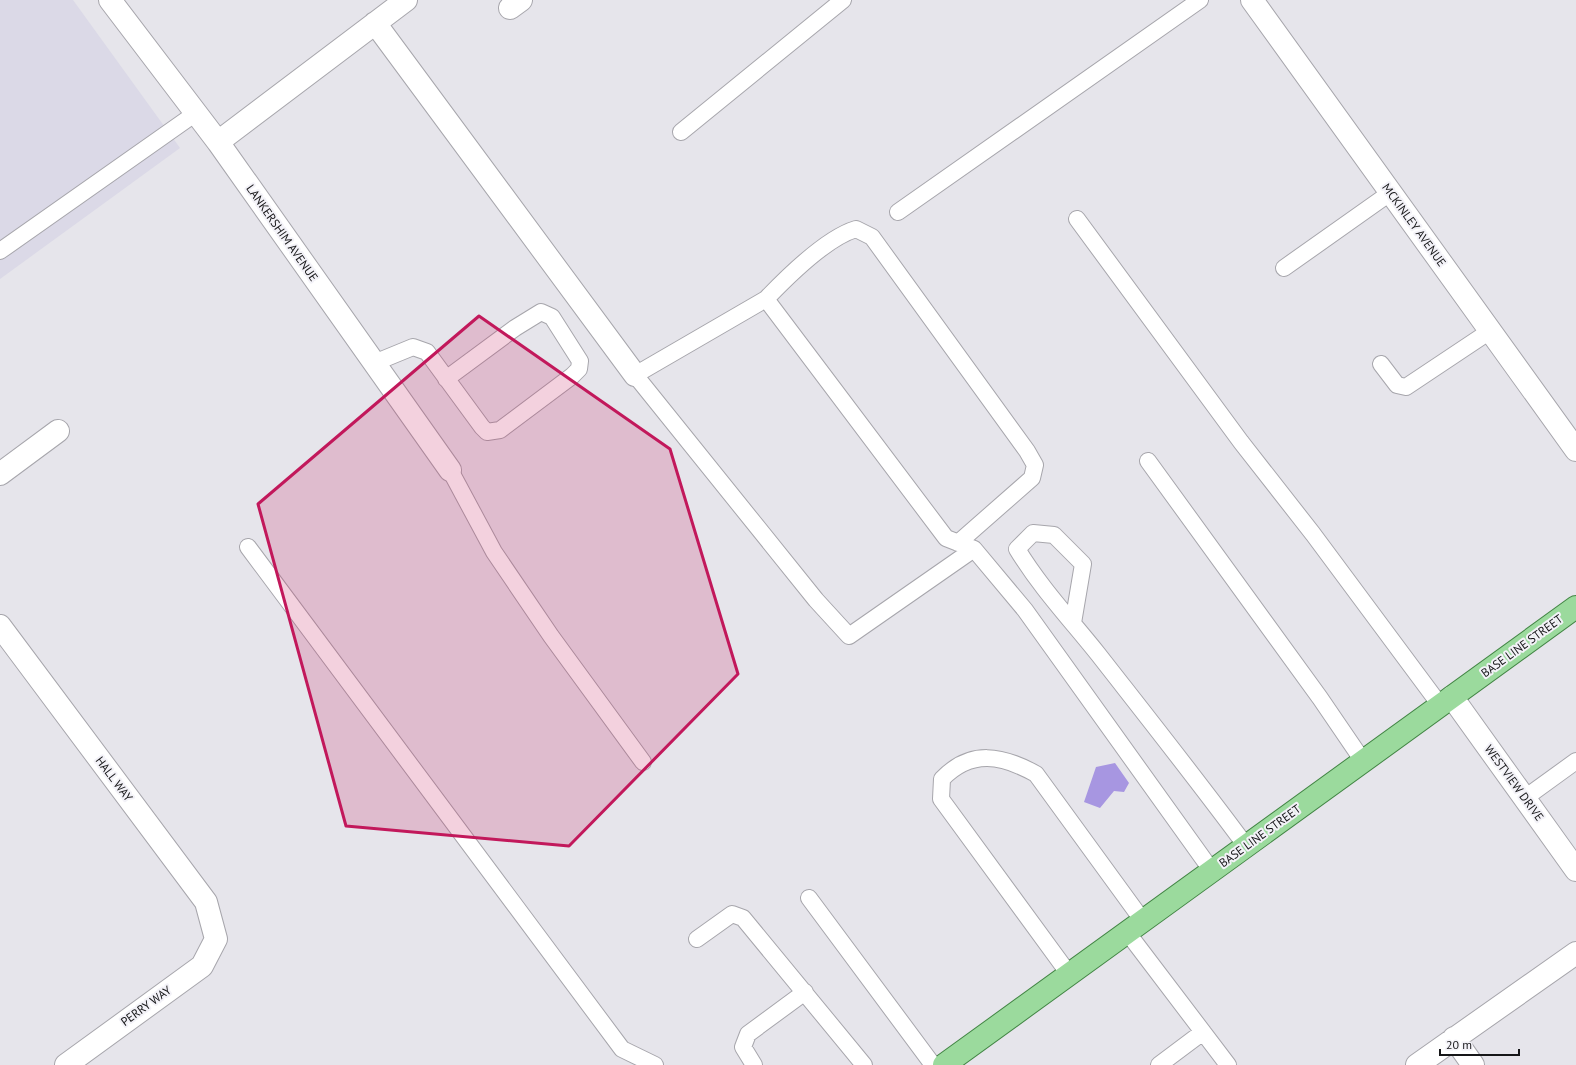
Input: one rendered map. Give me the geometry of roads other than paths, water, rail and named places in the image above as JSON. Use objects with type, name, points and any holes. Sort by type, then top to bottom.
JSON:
[{"type":"main road","name":"BASE LINE STREET","points":[[944,1065],[1576,607]]},
{"type":"street","name":"LANKERSHIM AVENUE","points":[[110,0],[218,142],[450,470]]},
{"type":"street","points":[[218,142],[406,0]]},
{"type":"street","name":"MCKINLEY AVENUE","points":[[1252,0],[1576,450]]},
{"type":"street","points":[[375,23],[635,375]]},
{"type":"street","points":[[0,474],[58,431]]},
{"type":"street","name":"HALL WAY","points":[[0,626],[206,902],[216,939]]},
{"type":"street","name":"WESTVIEW DRIVE","points":[[1446,701],[1525,798],[1576,870]]},
{"type":"street","name":"PERRY WAY","points":[[66,1065],[202,966],[216,939]]},
{"type":"street","points":[[1418,1065],[1454,1038],[1576,953]]},
{"type":"street","points":[[1454,1038],[1473,1065]]},
{"type":"lane","points":[[681,132],[843,0]]},
{"type":"lane","points":[[898,212],[1200,0]]},
{"type":"lane","points":[[0,251],[196,113]]},
{"type":"lane","points":[[1284,268],[1390,193]]},
{"type":"lane","points":[[1077,219],[1237,436],[1446,701]]},
{"type":"lane","points":[[958,543],[1032,478],[1035,465],[1027,451],[872,237],[856,229],[844,232],[791,273],[766,299],[635,375],[816,600],[849,636],[974,550]]},
{"type":"lane","points":[[766,299],[946,538],[974,550],[1025,610],[1212,871]]},
{"type":"lane","points":[[374,363],[413,347],[427,352],[446,379],[482,427],[487,432],[493,432],[500,430],[572,376],[579,369],[580,361],[552,317],[541,312],[515,328],[446,379]]},
{"type":"lane","points":[[1381,364],[1397,385],[1406,387],[1490,331]]},
{"type":"lane","points":[[1148,461],[1320,698],[1363,761]]},
{"type":"lane","points":[[450,470],[494,552],[551,636],[643,762]]},
{"type":"lane","points":[[1073,623],[1083,564],[1054,535],[1033,533],[1017,549],[1035,578],[1073,623],[1195,777],[1246,846]]},
{"type":"lane","points":[[248,547],[622,1049],[655,1065]]},
{"type":"lane","points":[[1068,974],[941,798],[942,779],[953,768],[979,758],[998,759],[1018,763],[1036,774],[1203,1032],[1228,1065]]},
{"type":"lane","points":[[1525,798],[1576,761]]},
{"type":"lane","points":[[809,898],[933,1065]]},
{"type":"lane","points":[[697,939],[732,914],[743,918],[864,1065]]},
{"type":"lane","points":[[754,1065],[743,1048],[748,1034],[805,992]]},
{"type":"lane","points":[[1159,1065],[1203,1032]]}]
